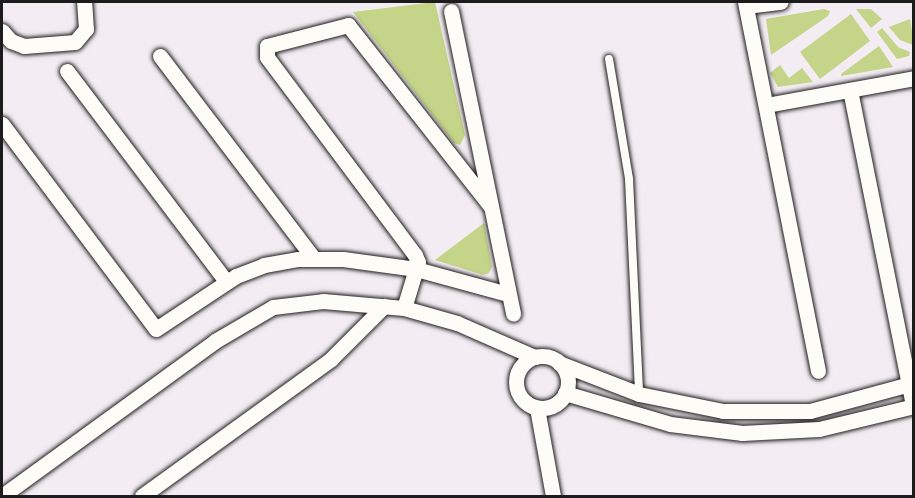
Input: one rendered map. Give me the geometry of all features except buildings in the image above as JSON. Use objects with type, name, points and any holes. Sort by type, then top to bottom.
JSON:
[{"type":"street","points":[[2,31],[11,41],[24,46],[75,42],[86,28],[84,2]]},
{"type":"street","points":[[781,2],[746,4],[818,371]]},
{"type":"street","points":[[451,11],[513,314]]},
{"type":"street","points":[[404,308],[416,269],[415,255],[267,57],[269,44],[348,25],[491,207]]},
{"type":"street","points":[[160,56],[314,259]]},
{"type":"street","points":[[67,71],[225,281]]},
{"type":"street","points":[[766,105],[914,78]]},
{"type":"street","points":[[565,393],[670,424],[742,433],[819,429],[914,406],[850,90]]},
{"type":"street","points":[[2,124],[156,329],[225,281],[264,265],[314,259],[416,269],[508,294]]},
{"type":"street","points":[[2,496],[254,315],[273,307],[308,300],[404,308],[457,323],[535,357],[559,363],[639,394],[700,408],[764,413],[836,406],[911,384]]},
{"type":"street","points":[[142,496],[331,359],[384,306]]},
{"type":"street","points":[[535,357],[520,367],[516,384],[522,400],[537,408],[554,405],[565,393],[567,377],[559,363]]},
{"type":"street","points":[[537,408],[554,496]]},
{"type":"lane","points":[[609,59],[629,179],[639,394]]},
{"type":"green space","points":[[435,2],[465,135],[460,145],[454,143],[353,12]]},
{"type":"green space","points":[[824,9],[830,11],[828,16],[771,55],[766,19]]},
{"type":"green space","points":[[856,9],[871,9],[882,19],[871,28]]},
{"type":"green space","points":[[851,14],[870,41],[820,79],[800,52]]},
{"type":"green space","points":[[910,19],[913,45],[900,40],[889,27]]},
{"type":"green space","points":[[882,28],[898,47],[910,52],[909,56],[897,59],[877,32]]},
{"type":"green space","points":[[879,46],[893,67],[841,76],[841,74]]},
{"type":"green space","points":[[780,65],[789,78],[802,68],[813,82],[778,87],[770,73]]},
{"type":"green space","points":[[484,223],[492,267],[489,273],[483,275],[435,260]]}]
